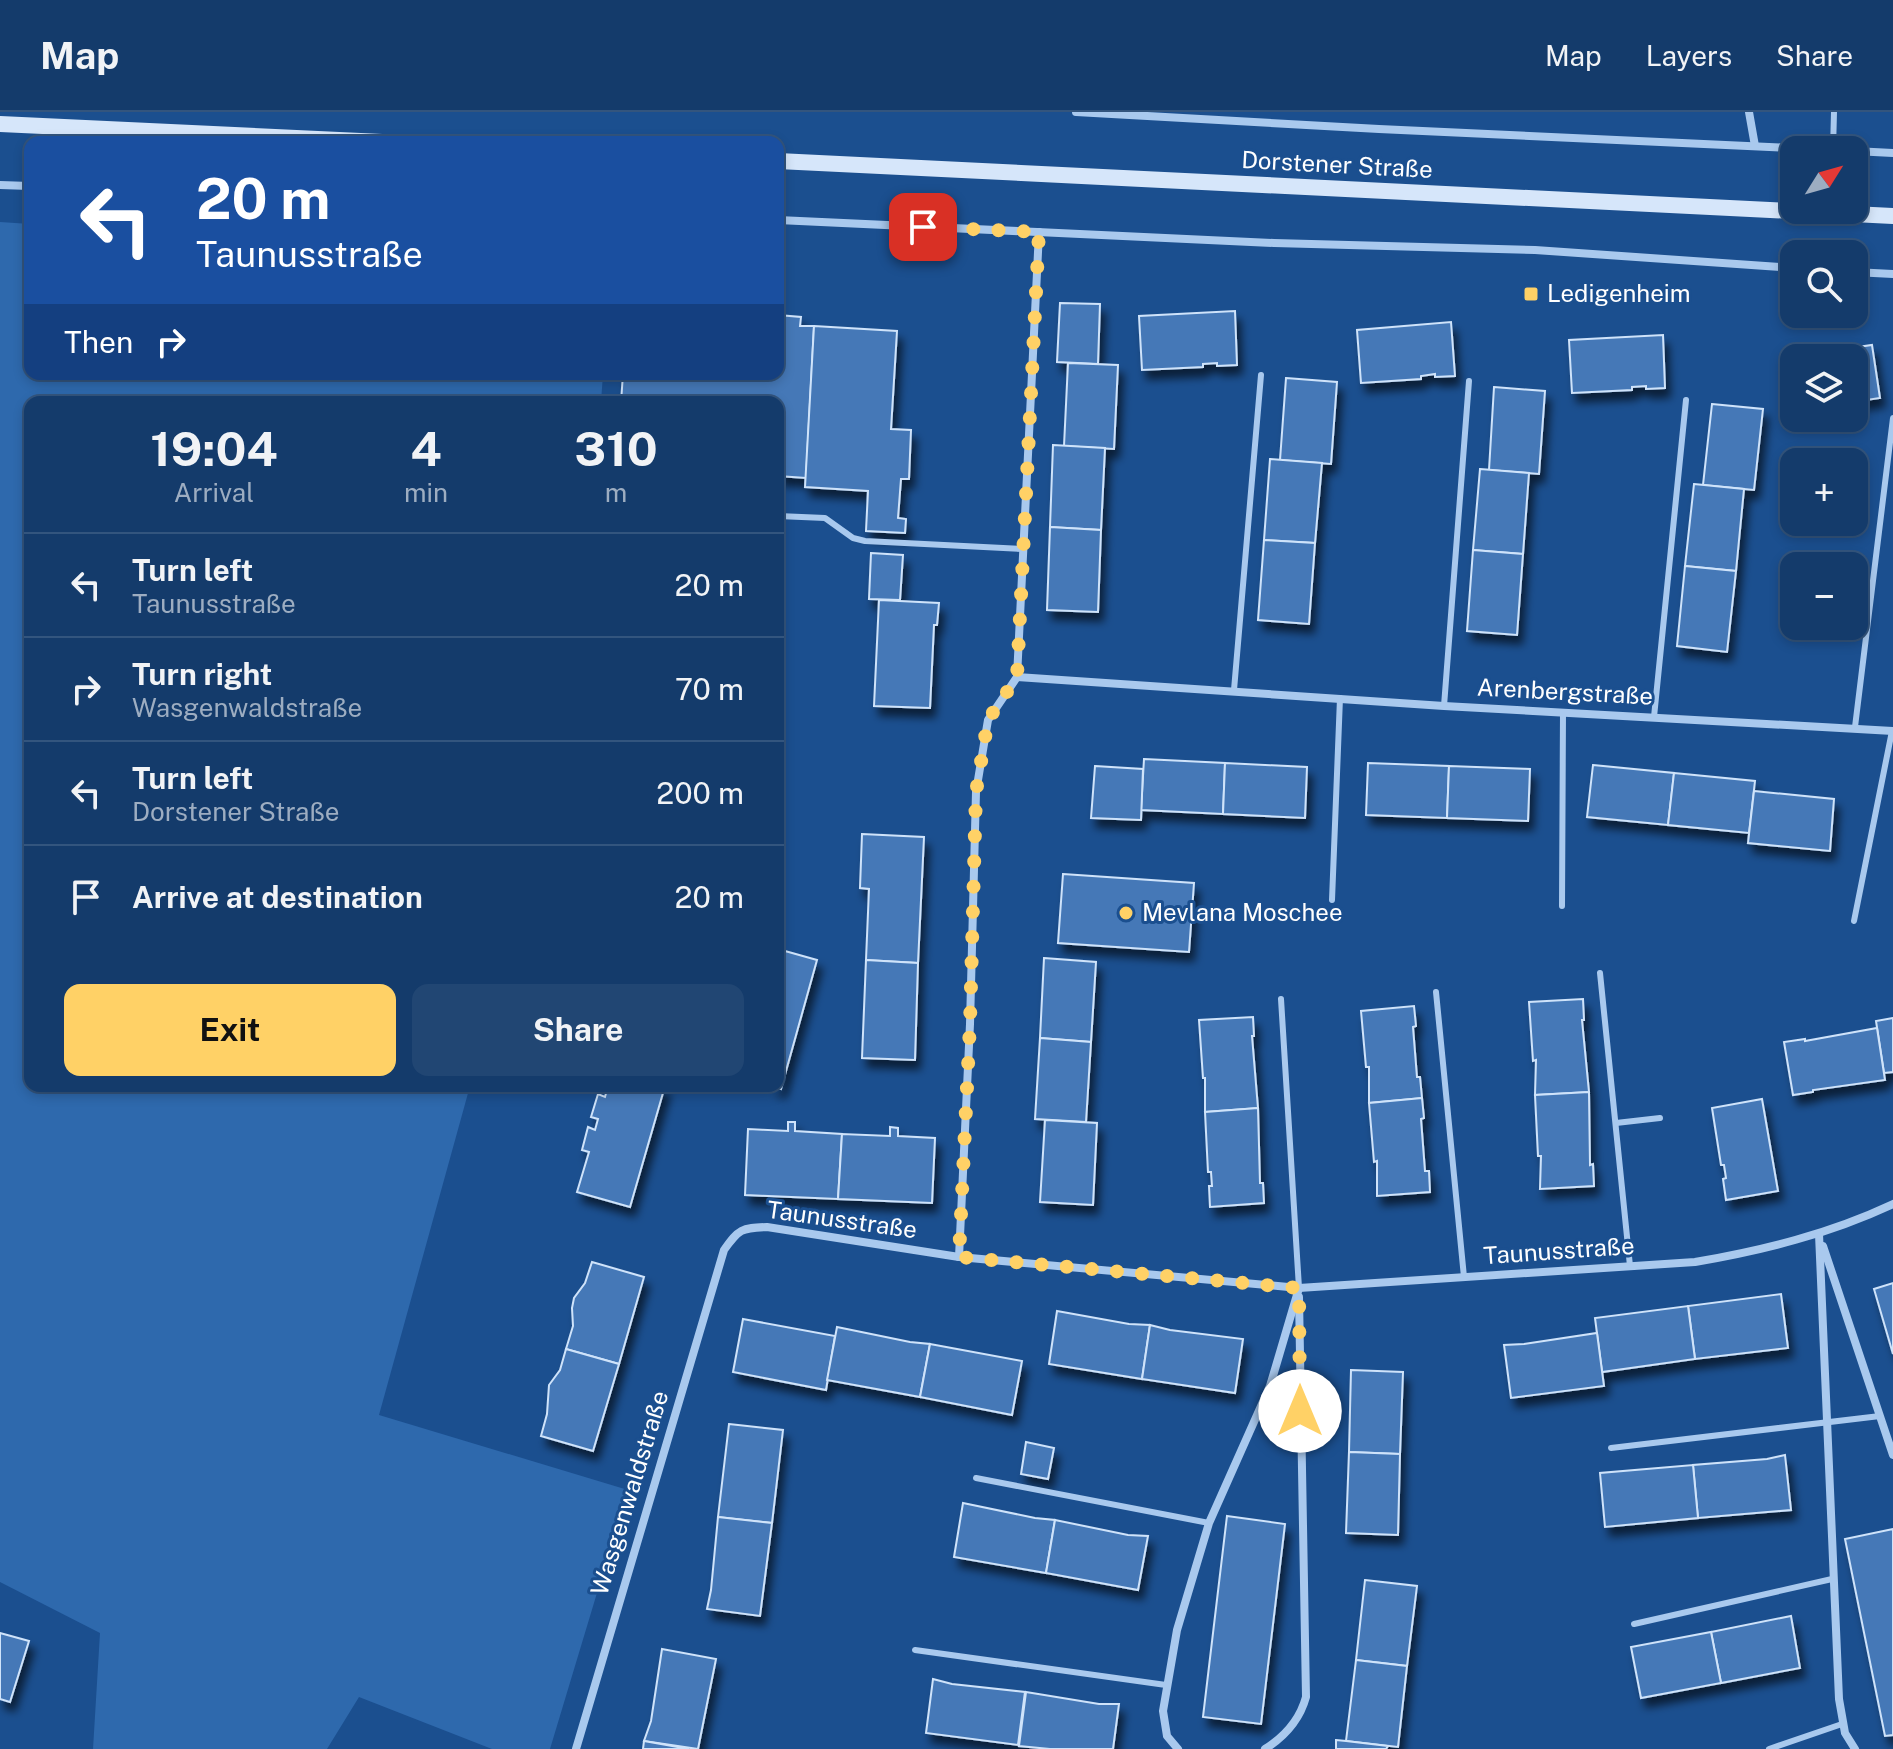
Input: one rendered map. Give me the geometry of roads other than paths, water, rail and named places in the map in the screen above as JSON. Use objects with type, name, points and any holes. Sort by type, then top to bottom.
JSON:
[{"type":"main road","points":[[0,124],[255,136]]},
{"type":"main road","name":"Dorstener Straße","points":[[784,161],[1893,216]]},
{"type":"street","name":"Dorstener Straße","points":[[1076,112],[1780,147]]},
{"type":"street","points":[[1749,112],[1755,146]]},
{"type":"street","points":[[1868,152],[1893,153]]},
{"type":"street","points":[[0,185],[24,186]]},
{"type":"street","points":[[784,220],[1418,248],[1535,250],[1780,267]]},
{"type":"street","points":[[959,1257],[970,1024],[976,792],[988,720],[1017,677],[1039,232]]},
{"type":"street","points":[[1868,273],[1893,274]]},
{"type":"street","name":"Arenbergstraße","points":[[1017,677],[1444,706],[1892,731]]},
{"type":"street","name":"Taunusstraße","points":[[724,1250],[737,1232],[767,1227],[959,1257],[1299,1288],[1695,1262],[1758,1251],[1819,1234],[1893,1204]]},
{"type":"street","points":[[1819,1234],[1893,1455]]},
{"type":"street","points":[[1819,1234],[1832,1579],[1842,1724],[1855,1749]]},
{"type":"street","name":"Wasgenwaldstraße","points":[[576,1749],[724,1250]]},
{"type":"street","points":[[1178,1749],[1167,1736],[1164,1723],[1166,1685],[1177,1630],[1209,1523],[1270,1386],[1299,1288]]},
{"type":"street","points":[[1265,1749],[1301,1715],[1306,1697],[1299,1288]]},
{"type":"lane","points":[[1834,112],[1834,136]]},
{"type":"lane","points":[[1234,690],[1261,375]]},
{"type":"lane","points":[[1444,706],[1469,381]]},
{"type":"lane","points":[[1654,717],[1686,400]]},
{"type":"lane","points":[[1855,727],[1893,418]]},
{"type":"lane","points":[[784,516],[825,518],[853,538],[865,541],[1023,549]]},
{"type":"lane","points":[[1332,900],[1340,698]]},
{"type":"lane","points":[[1562,906],[1563,712]]},
{"type":"lane","points":[[1854,921],[1892,731]]},
{"type":"lane","points":[[1600,973],[1630,1266]]},
{"type":"lane","points":[[1436,992],[1464,1277]]},
{"type":"lane","points":[[1281,999],[1299,1288]]},
{"type":"lane","points":[[1616,1123],[1660,1118]]},
{"type":"lane","points":[[1611,1448],[1880,1416]]},
{"type":"lane","points":[[976,1478],[1209,1523]]},
{"type":"lane","points":[[1634,1624],[1832,1579]]},
{"type":"lane","points":[[915,1650],[1166,1685]]},
{"type":"lane","points":[[1769,1749],[1842,1724]]},
{"type":"place","name":"Ledigenheim","points":[[1531,294]]},
{"type":"place","name":"Mevlana Moschee","points":[[1126,913]]}]
